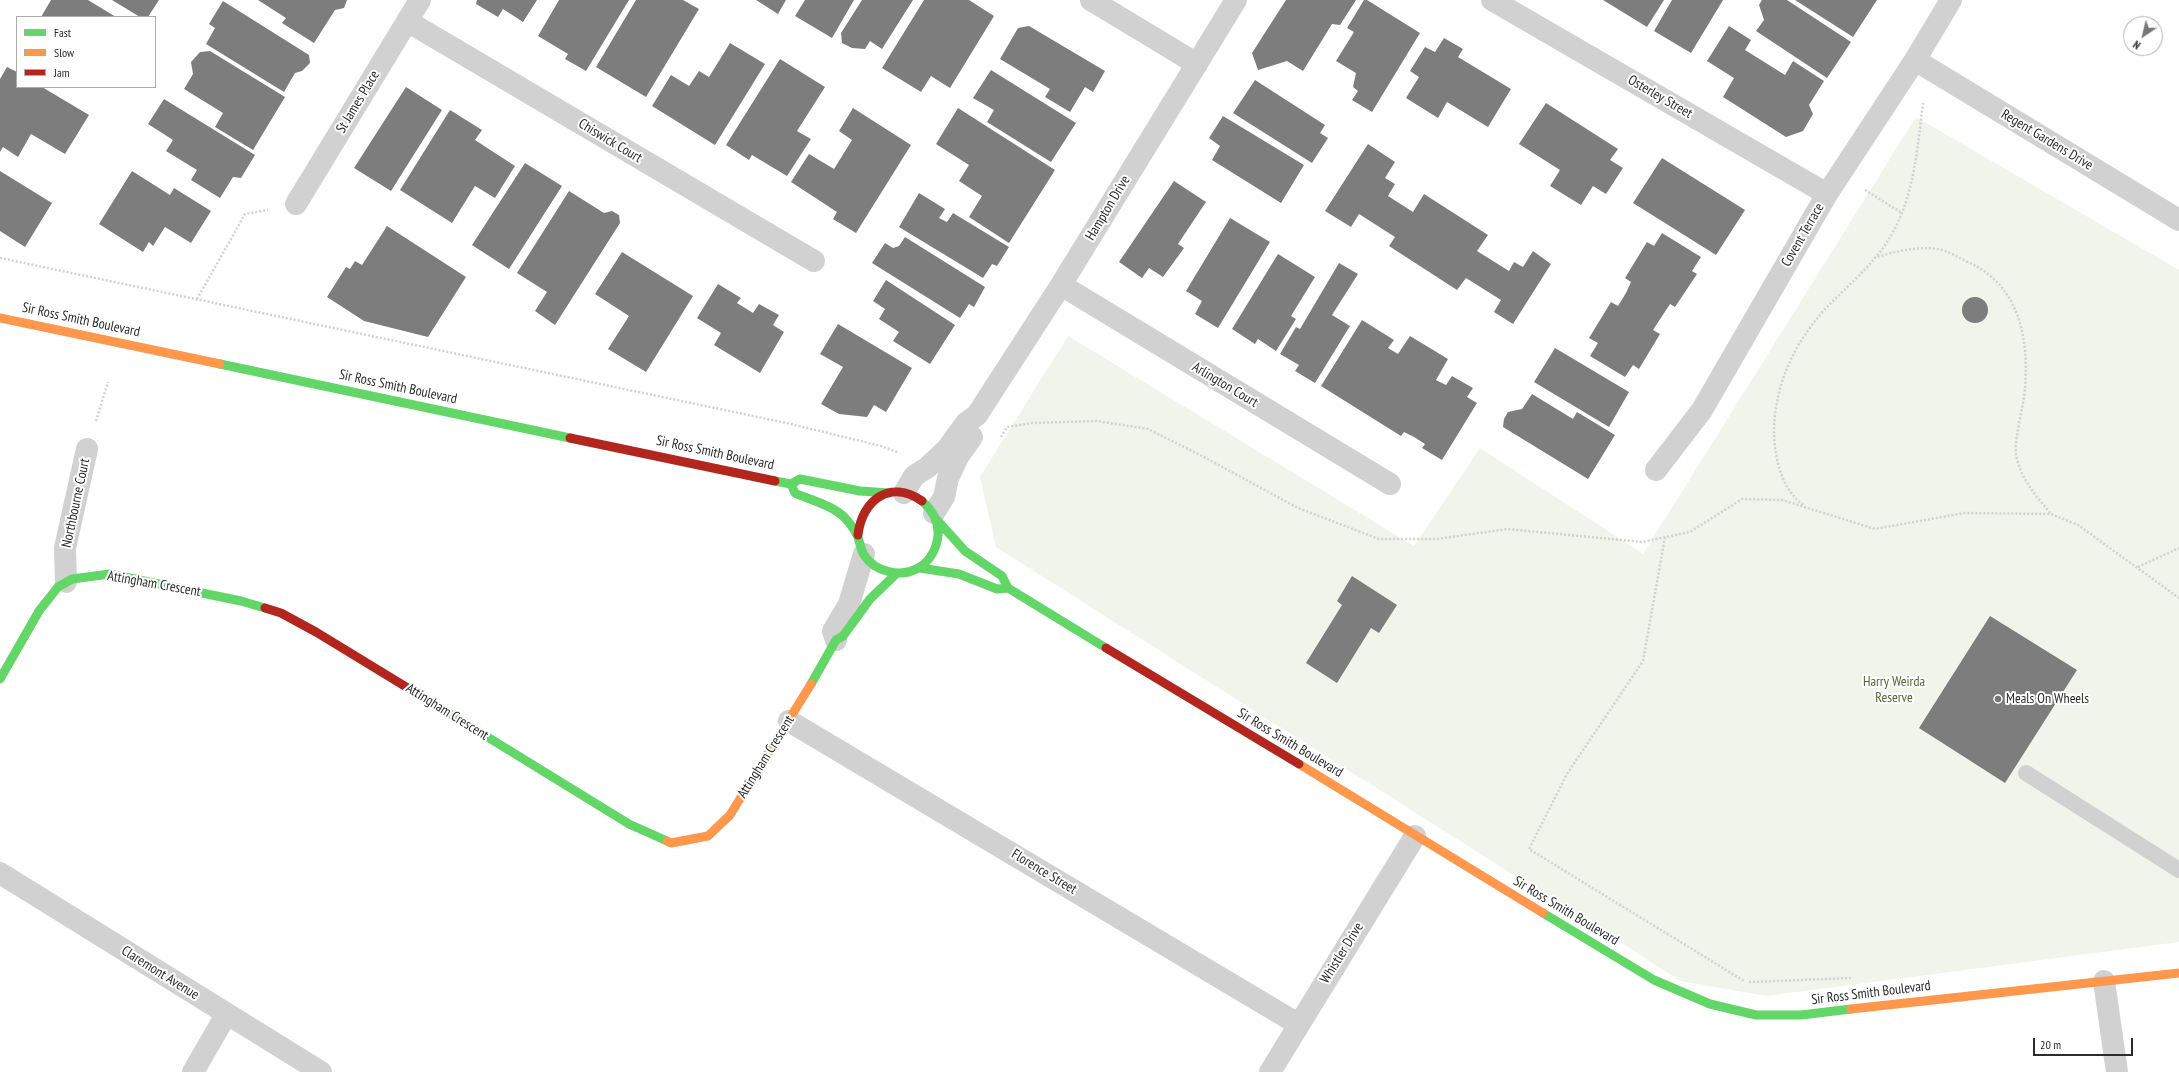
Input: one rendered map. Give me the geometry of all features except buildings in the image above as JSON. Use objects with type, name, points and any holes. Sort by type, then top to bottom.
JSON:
[{"type":"street","name":"St James Place","points":[[296,204],[420,0]]},
{"type":"street","points":[[1091,0],[1197,64]]},
{"type":"street","name":"Hampton Drive","points":[[897,493],[914,476],[933,463],[947,449],[966,423],[977,415],[1061,285],[1236,0]]},
{"type":"street","name":"Osterley Street","points":[[1492,0],[1827,194]]},
{"type":"street","name":"Covent Terrace","points":[[1656,470],[1702,410],[1827,194],[1915,60],[1951,0]]},
{"type":"street","name":"Chiswick Court","points":[[407,21],[814,261]]},
{"type":"street","name":"Regent Gardens Drive","points":[[1915,60],[2179,220]]},
{"type":"street","name":"Arlington Court","points":[[1061,285],[1390,484]]},
{"type":"street","name":"Sir Ross Smith Boulevard","points":[[0,318],[791,484],[800,479],[860,490],[897,493]]},
{"type":"street","name":"Hampton Drive","points":[[935,516],[944,497],[948,478],[958,457],[977,429],[977,415]]},
{"type":"street","name":"Northbourne Court","points":[[66,582],[65,548],[87,448]]},
{"type":"street","points":[[791,484],[795,493],[842,516],[861,545],[878,568],[896,574],[920,568],[930,559],[937,547],[939,534],[935,516],[926,503],[916,497],[897,493],[870,504],[859,524],[861,545]]},
{"type":"street","name":"Sir Ross Smith Boulevard","points":[[935,516],[965,551],[1002,576],[1008,588],[1654,980],[1710,1004],[1756,1015],[1801,1016],[2104,980],[2179,973]]},
{"type":"street","name":"Attingham Crescent","points":[[836,640],[834,631],[849,604],[861,545]]},
{"type":"street","name":"Sir Ross Smith Boulevard","points":[[920,568],[959,574],[997,589],[1008,588]]},
{"type":"street","name":"Attingham Crescent","points":[[0,679],[47,598],[66,582],[89,575],[110,574],[241,601],[280,613],[316,632],[629,824],[671,843],[708,836],[730,815],[789,721],[836,640],[844,636],[870,599],[896,574]]},
{"type":"street","name":"Florence Street","points":[[789,721],[1298,1024]]},
{"type":"street","name":"Whistler Drive","points":[[1270,1072],[1298,1024],[1415,836]]},
{"type":"street","name":"Claremont Avenue","points":[[0,873],[226,1015],[321,1072]]},
{"type":"street","points":[[2104,980],[2117,1072]]},
{"type":"street","points":[[193,1072],[226,1015]]},
{"type":"lane","points":[[2026,773],[2179,870]]},
{"type":"path","points":[[1805,507],[1793,497],[1778,468],[1773,429],[1776,399],[1794,354],[1804,337],[1816,320],[1887,242],[1902,213],[1906,203],[1917,154],[1923,103]]},
{"type":"path","points":[[1862,187],[1902,213]]},
{"type":"path","points":[[196,299],[245,214],[296,204]]},
{"type":"path","points":[[1874,258],[1910,250],[1938,249],[1972,264],[2001,285],[2014,305],[2023,329],[2025,388],[2016,454],[2029,488],[2051,514]]},
{"type":"path","points":[[0,258],[791,424],[881,446],[899,454]]},
{"type":"path","points":[[87,448],[108,382]]},
{"type":"path","points":[[999,439],[1007,427],[1032,423],[1097,421],[1148,429],[1202,456],[1298,508],[1379,539],[1437,539],[1507,529],[1581,534],[1642,542],[1690,532],[1742,499],[1782,500],[1875,529],[1964,513],[2051,514],[2078,525],[2179,598]]},
{"type":"path","points":[[1665,537],[1643,660],[1567,774],[1529,849],[1746,982],[1857,978]]},
{"type":"path","points":[[2138,567],[2179,548]]},
{"type":"green space","name":"Harry Weirda Reserve","points":[[1916,117],[2179,270],[2179,942],[1766,996],[1681,981],[996,547],[980,477],[1068,336],[1414,546],[1480,448],[1643,554]]},
{"type":"traffic: fast","points":[[220,364],[570,438]]},
{"type":"traffic: fast","points":[[775,481],[791,484],[800,479],[860,491],[889,493]]},
{"type":"traffic: fast","points":[[791,484],[795,493],[827,506],[839,513],[850,523],[858,537],[864,555],[869,561],[881,569],[896,573],[904,573],[918,568],[926,562],[936,545],[938,535],[936,520],[932,512],[922,501]]},
{"type":"traffic: fast","points":[[937,520],[965,551],[1002,576],[1008,588],[1106,648]]},
{"type":"traffic: fast","points":[[920,568],[959,574],[997,589],[1008,588]]},
{"type":"traffic: fast","points":[[0,679],[39,611],[58,587],[72,579],[110,574],[241,601],[265,608]]},
{"type":"traffic: fast","points":[[811,684],[836,640],[843,636],[870,599],[896,574]]},
{"type":"traffic: fast","points":[[416,693],[629,824],[667,841]]},
{"type":"traffic: fast","points":[[1543,913],[1654,980],[1710,1004],[1756,1015],[1801,1015],[1851,1009]]},
{"type":"traffic: slow","points":[[0,318],[220,364]]},
{"type":"traffic: slow","points":[[667,841],[671,843],[708,836],[730,815],[811,684]]},
{"type":"traffic: slow","points":[[1299,764],[1543,913]]},
{"type":"traffic: slow","points":[[1851,1009],[2179,973]]},
{"type":"traffic: jam","points":[[570,438],[775,481]]},
{"type":"traffic: jam","points":[[858,535],[865,512],[872,503],[880,497],[889,493],[899,492],[910,495],[922,501]]},
{"type":"traffic: jam","points":[[265,608],[281,613],[316,632],[416,693]]},
{"type":"traffic: jam","points":[[1106,648],[1299,764]]},
{"type":"place","name":"Meals On Wheels","points":[[1998,699]]}]
